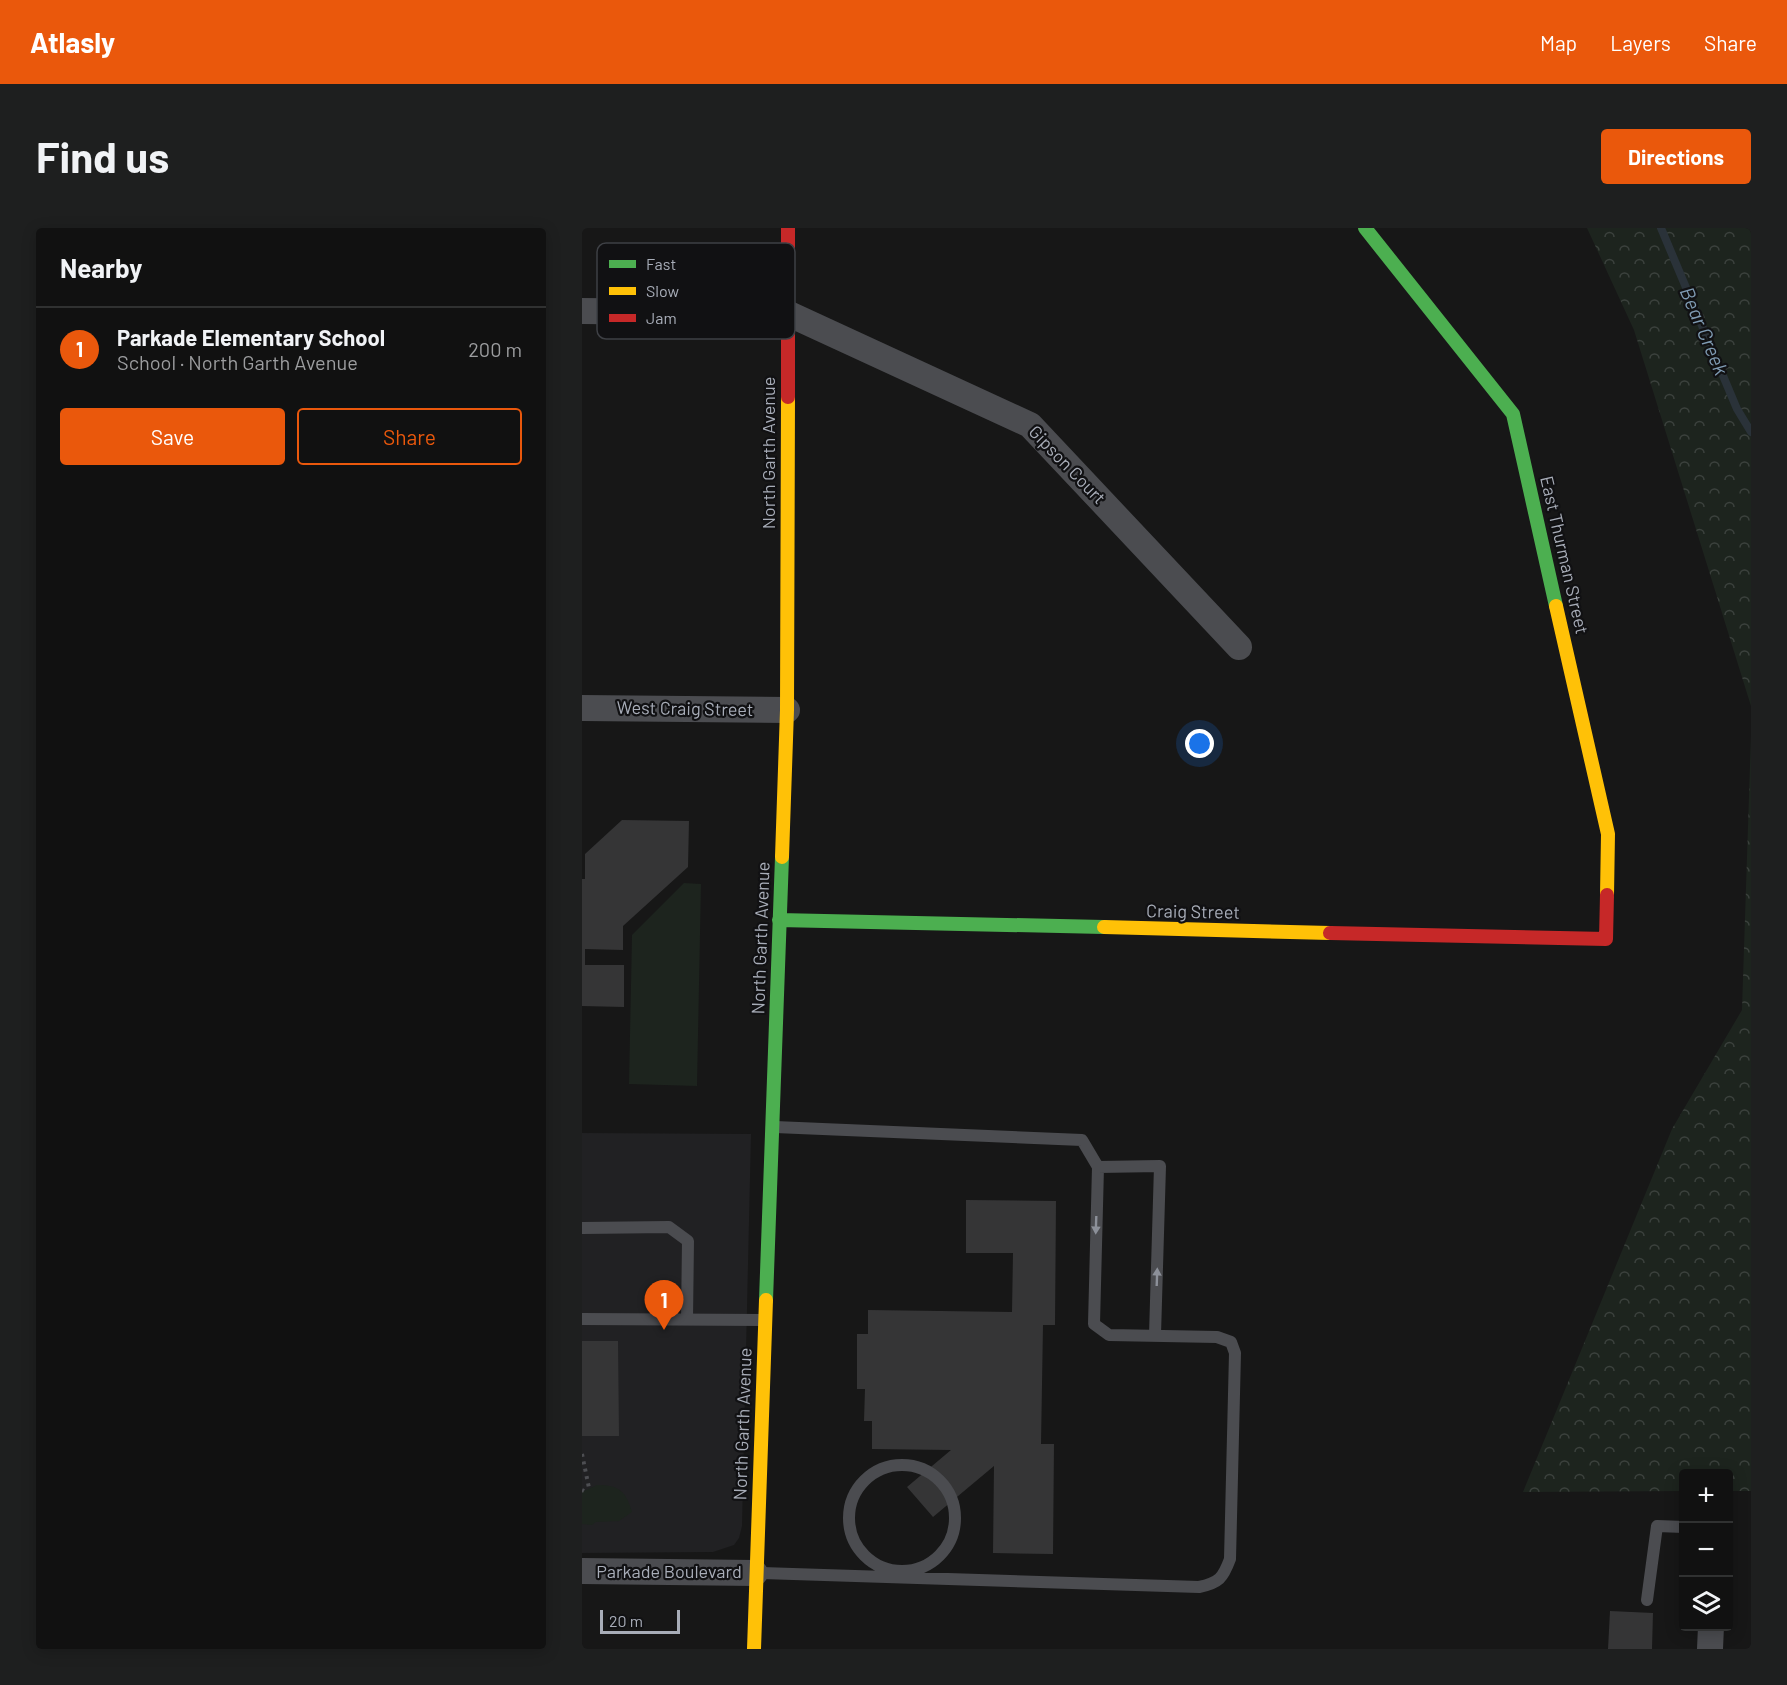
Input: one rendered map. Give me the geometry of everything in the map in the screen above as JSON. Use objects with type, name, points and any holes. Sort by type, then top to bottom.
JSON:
[{"type":"street","name":"North Garth Avenue","points":[[788,228],[788,243]]},
{"type":"street","name":"East Thurman Street","points":[[1365,228],[1513,414],[1608,834],[1606,939]]},
{"type":"street","points":[[582,311],[597,311]]},
{"type":"street","name":"Gipson Court","points":[[795,317],[1030,425],[1239,647]]},
{"type":"street","name":"North Garth Avenue","points":[[754,1649],[787,710],[787,339]]},
{"type":"street","name":"West Craig Street","points":[[582,708],[787,710]]},
{"type":"street","name":"Craig Street","points":[[779,920],[1606,939]]},
{"type":"street","name":"Parkade Boulevard","points":[[582,1571],[755,1572]]},
{"type":"street","points":[[1710,1649],[1711,1631]]},
{"type":"lane","points":[[755,1572],[898,1574],[1199,1587],[1213,1584],[1225,1575],[1230,1559],[1235,1353],[1231,1342],[1217,1337],[1108,1335],[1094,1324],[1098,1167],[1082,1140],[772,1127]]},
{"type":"lane","points":[[1098,1167],[1160,1166],[1155,1335]]},
{"type":"lane","points":[[582,1228],[669,1227],[688,1241],[687,1319]]},
{"type":"lane","points":[[582,1319],[764,1320]]},
{"type":"lane","points":[[901,1465],[919,1468],[935,1477],[946,1489],[954,1504],[955,1521],[952,1537],[943,1552],[930,1563],[898,1574],[867,1558],[856,1544],[850,1527],[850,1509],[856,1492],[868,1478],[883,1469],[901,1465]]},
{"type":"lane","points":[[1647,1600],[1657,1526],[1679,1527]]},
{"type":"path","points":[[582,1454],[589,1488]]},
{"type":"shaded area","points":[[582,1133],[751,1134],[742,1526],[739,1538],[734,1545],[713,1552],[582,1553]]},
{"type":"green space","points":[[1587,228],[1751,228],[1751,706],[1634,330]]},
{"type":"green space","points":[[1751,736],[1751,1491],[1733,1491],[1733,1469],[1679,1469],[1679,1491],[1523,1492],[1672,1129],[1742,1010]]},
{"type":"green space","points":[[684,883],[701,884],[697,1086],[629,1084],[632,935]]},
{"type":"green space","points":[[597,1485],[611,1486],[624,1494],[632,1512],[619,1521],[596,1522],[592,1525],[582,1524],[582,1492]]},
{"type":"building","points":[[622,820],[689,821],[688,867],[623,926],[623,950],[585,949],[585,965],[624,965],[624,1007],[582,1006],[582,879],[585,879],[585,854]]},
{"type":"building","points":[[966,1200],[1056,1201],[1055,1325],[1043,1325],[1041,1444],[1054,1444],[1053,1554],[993,1553],[994,1466],[933,1517],[907,1487],[951,1450],[872,1449],[872,1421],[864,1421],[865,1389],[857,1389],[857,1334],[868,1334],[868,1310],[1012,1312],[1013,1253],[966,1253]]},
{"type":"building","points":[[582,1341],[618,1341],[619,1436],[582,1436]]},
{"type":"building","points":[[1610,1611],[1653,1613],[1652,1649],[1608,1649]]},
{"type":"waterway","name":"Bear Creek","points":[[1661,228],[1737,409],[1751,432]]},
{"type":"traffic: fast","points":[[1365,228],[1513,414],[1556,606]]},
{"type":"traffic: fast","points":[[766,1300],[782,857]]},
{"type":"traffic: fast","points":[[779,920],[1104,927]]},
{"type":"traffic: slow","points":[[782,857],[787,710],[788,397]]},
{"type":"traffic: slow","points":[[1556,606],[1608,834],[1607,895]]},
{"type":"traffic: slow","points":[[1104,927],[1330,933]]},
{"type":"traffic: slow","points":[[754,1649],[766,1300]]},
{"type":"traffic: jam","points":[[788,228],[788,243]]},
{"type":"traffic: jam","points":[[788,339],[788,397]]},
{"type":"traffic: jam","points":[[1330,933],[1606,939],[1607,895]]},
{"type":"place","name":"Parkade Elementary School","points":[[664,1330]]}]
